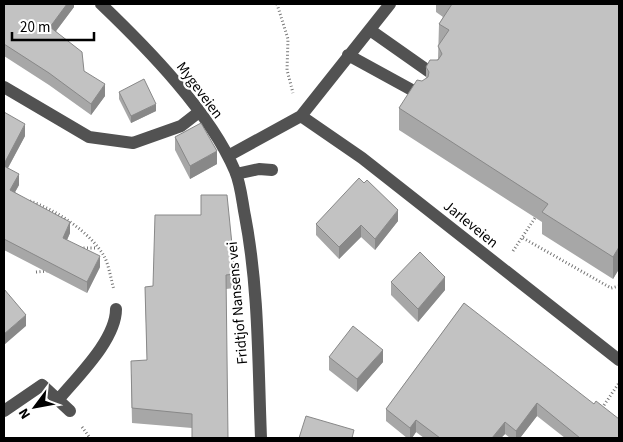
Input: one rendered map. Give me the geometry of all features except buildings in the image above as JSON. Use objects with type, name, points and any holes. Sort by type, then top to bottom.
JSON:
[{"type":"street","name":"Mygeveien","points":[[101,4],[144,45],[199,112],[228,156]]},
{"type":"street","points":[[228,156],[300,116],[390,4]]},
{"type":"street","points":[[370,30],[434,74]]},
{"type":"street","points":[[348,55],[421,95]]},
{"type":"street","points":[[4,87],[88,137],[133,143],[181,126],[199,112]]},
{"type":"street","name":"Jarleveien","points":[[300,116],[362,158],[619,360]]},
{"type":"street","name":"Fridtjof Nansens vei","points":[[228,156],[236,174],[252,250],[258,332],[261,438]]},
{"type":"street","points":[[236,174],[259,169],[272,170]]},
{"type":"street","points":[[58,400],[99,352],[116,318],[116,309]]},
{"type":"street","points":[[4,411],[42,385],[70,411]]},
{"type":"path","points":[[278,4],[288,38],[286,70],[300,116]]},
{"type":"path","points":[[24,200],[61,214],[97,248],[104,257],[114,290]]},
{"type":"path","points":[[538,213],[522,238],[611,288],[619,286]]},
{"type":"path","points":[[72,250],[97,248]]},
{"type":"path","points":[[36,272],[51,270]]},
{"type":"path","points":[[606,411],[601,407],[619,383]]}]
